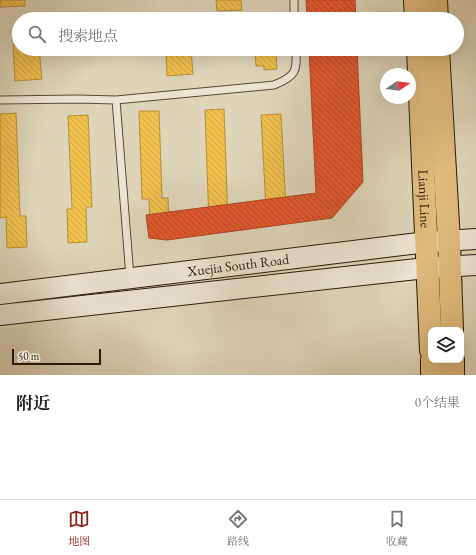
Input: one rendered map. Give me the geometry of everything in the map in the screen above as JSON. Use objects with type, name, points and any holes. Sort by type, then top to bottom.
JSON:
[{"type":"main road","points":[[415,0],[416,12]]},
{"type":"main road","points":[[436,0],[437,12]]},
{"type":"main road","name":"Lianji Line","points":[[418,56],[430,327]]},
{"type":"main road","name":"Lianji Line","points":[[438,56],[450,241],[452,327]]},
{"type":"main road","name":"Xuejia South Road","points":[[0,294],[427,242],[476,239]]},
{"type":"main road","name":"Xuejia South Road","points":[[0,315],[426,268],[476,265]]},
{"type":"main road","points":[[432,363],[432,375]]},
{"type":"main road","points":[[453,363],[453,375]]},
{"type":"lane","points":[[294,0],[294,12]]},
{"type":"lane","points":[[0,100],[116,100],[274,85],[288,79],[295,70],[296,56]]},
{"type":"lane","points":[[116,100],[130,278]]},
{"type":"building: 住宅","points":[[0,0],[25,0],[25,6],[0,7]]},
{"type":"building: 住宅","points":[[216,0],[241,0],[242,10],[217,11]]},
{"type":"building: 住宅","points":[[310,0],[339,0],[340,12],[311,12]]},
{"type":"building: 住宅","points":[[14,56],[40,56],[42,79],[15,81]]},
{"type":"building: 住宅","points":[[166,56],[192,56],[193,74],[167,76]]},
{"type":"building: 住宅","points":[[255,56],[276,56],[277,69],[264,70],[264,66],[256,66]]},
{"type":"building: 住宅","points":[[313,56],[341,56],[341,58],[313,59]]},
{"type":"building: 住宅","points":[[346,97],[349,157],[321,158],[318,99]]},
{"type":"building: 住宅","points":[[224,109],[228,223],[209,224],[205,110]]},
{"type":"building: 住宅","points":[[139,111],[159,111],[162,198],[168,198],[169,228],[150,229],[149,199],[142,199]]},
{"type":"building: 住宅","points":[[16,113],[20,216],[26,216],[27,247],[7,248],[6,217],[0,218],[0,114]]},
{"type":"building: 住宅","points":[[281,114],[286,207],[266,208],[261,115]]},
{"type":"building: 住宅","points":[[88,115],[92,207],[86,207],[87,242],[68,243],[67,209],[72,209],[68,116]]},
{"type":"building: 商业","points":[[306,0],[355,0],[356,12],[307,12]]},
{"type":"building: 商业","points":[[309,56],[357,56],[363,182],[332,218],[167,240],[149,238],[146,215],[316,193]]}]
